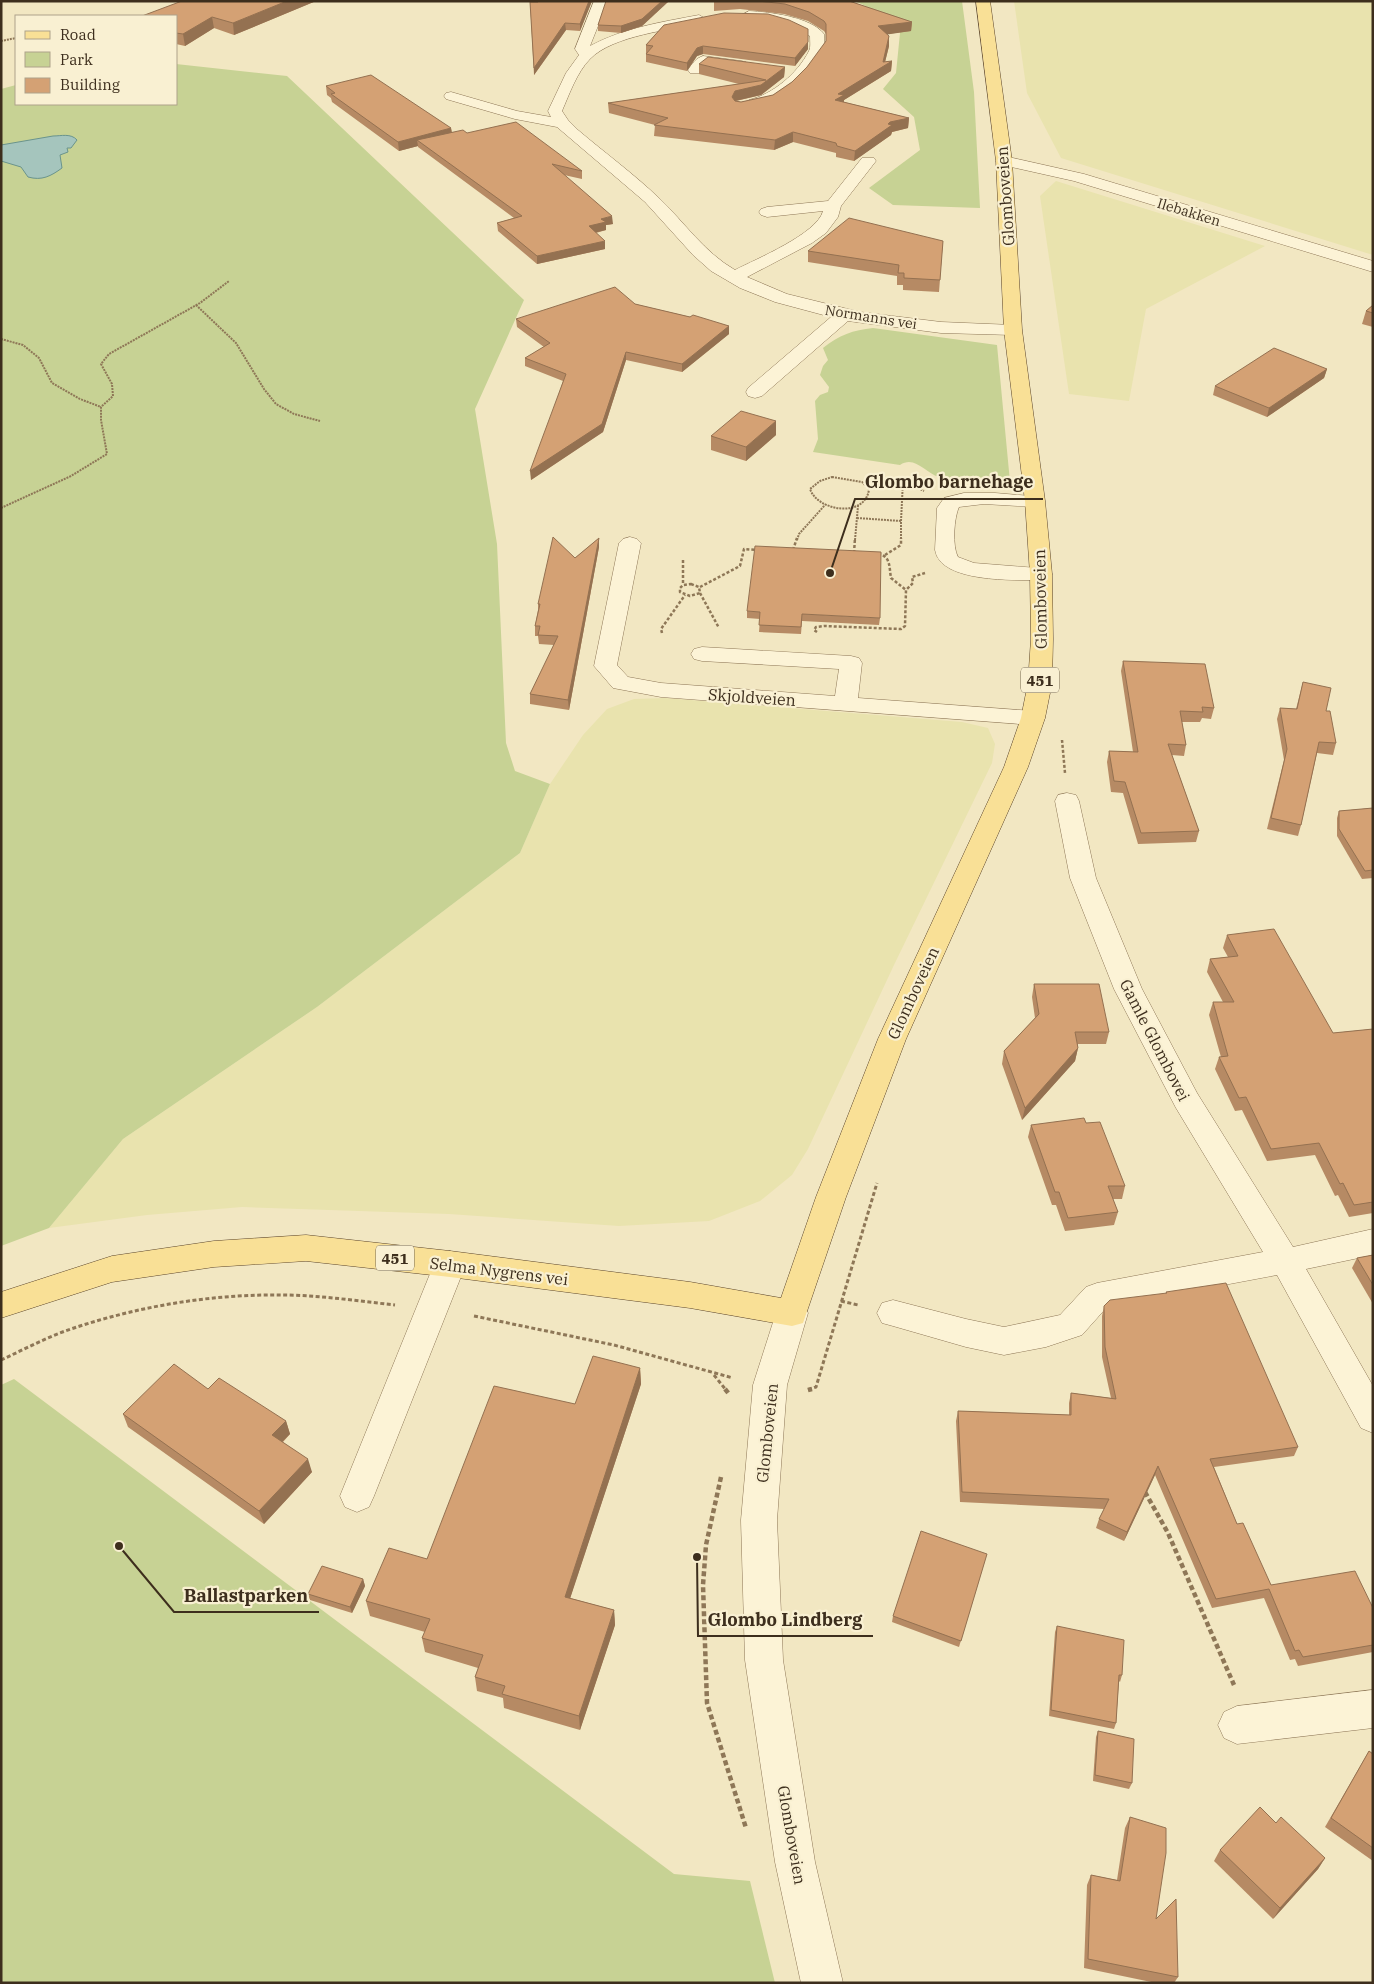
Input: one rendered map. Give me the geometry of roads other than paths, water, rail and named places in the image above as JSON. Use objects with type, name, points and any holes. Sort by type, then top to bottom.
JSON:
[{"type":"main road","name":"Glomboveien","points":[[792,1313],[831,1197],[892,1039],[1016,767],[1032,718],[1040,683],[1042,639],[1041,574],[1035,501],[1013,330],[1004,161],[983,1]]},
{"type":"main road","name":"Selma Nygrens vei","points":[[1,1305],[112,1269],[214,1254],[306,1248],[450,1264],[690,1295],[792,1313]]},
{"type":"street","points":[[586,55],[582,48],[601,1]]},
{"type":"street","points":[[562,123],[555,111],[561,96],[586,55],[607,43],[676,23],[722,16],[771,16],[790,20],[817,34],[817,50],[800,73],[786,87],[767,100],[740,106]]},
{"type":"street","points":[[695,70],[703,60],[751,66]]},
{"type":"street","points":[[780,70],[800,73]]},
{"type":"street","points":[[451,96],[515,115],[562,123]]},
{"type":"street","name":"Normanns vei","points":[[562,123],[651,199],[702,254],[717,267],[735,277],[784,299],[845,314],[966,331],[1013,330]]},
{"type":"street","points":[[735,277],[813,234],[830,217],[834,205],[868,161]]},
{"type":"street","name":"Ilebakken","points":[[1004,161],[1078,177],[1373,267]]},
{"type":"street","points":[[767,212],[834,205]]},
{"type":"street","points":[[755,392],[845,314]]},
{"type":"street","points":[[1035,501],[972,499],[956,501],[950,504],[947,508],[945,554],[949,562],[959,567],[1041,574]]},
{"type":"street","name":"Skjoldveien","points":[[630,543],[605,666],[621,683],[661,690],[1032,718]]},
{"type":"street","points":[[702,654],[851,663],[846,704]]},
{"type":"street","name":"Gamle Glombovei","points":[[1067,801],[1083,878],[1128,989],[1186,1100],[1285,1261],[1373,1418]]},
{"type":"street","points":[[893,1313],[966,1333],[1004,1341],[1046,1333],[1071,1325],[1097,1296],[1285,1261],[1373,1242]]},
{"type":"street","points":[[357,1496],[450,1264]]},
{"type":"street","name":"Glomboveien","points":[[792,1313],[770,1385],[759,1520],[764,1660],[795,1862],[822,1983]]},
{"type":"street","points":[[1247,1724],[1373,1709]]},
{"type":"water","points":[[53,136],[69,136],[77,140],[71,148],[67,148],[68,152],[60,155],[62,168],[50,175],[42,178],[28,177],[21,167],[1,161],[1,145]]},
{"type":"place","name":"Glombo barnehage","points":[[830,573]]},
{"type":"place","name":"Ballastparken","points":[[119,1546]]},
{"type":"place","name":"Glombo Lindberg","points":[[697,1557]]}]
